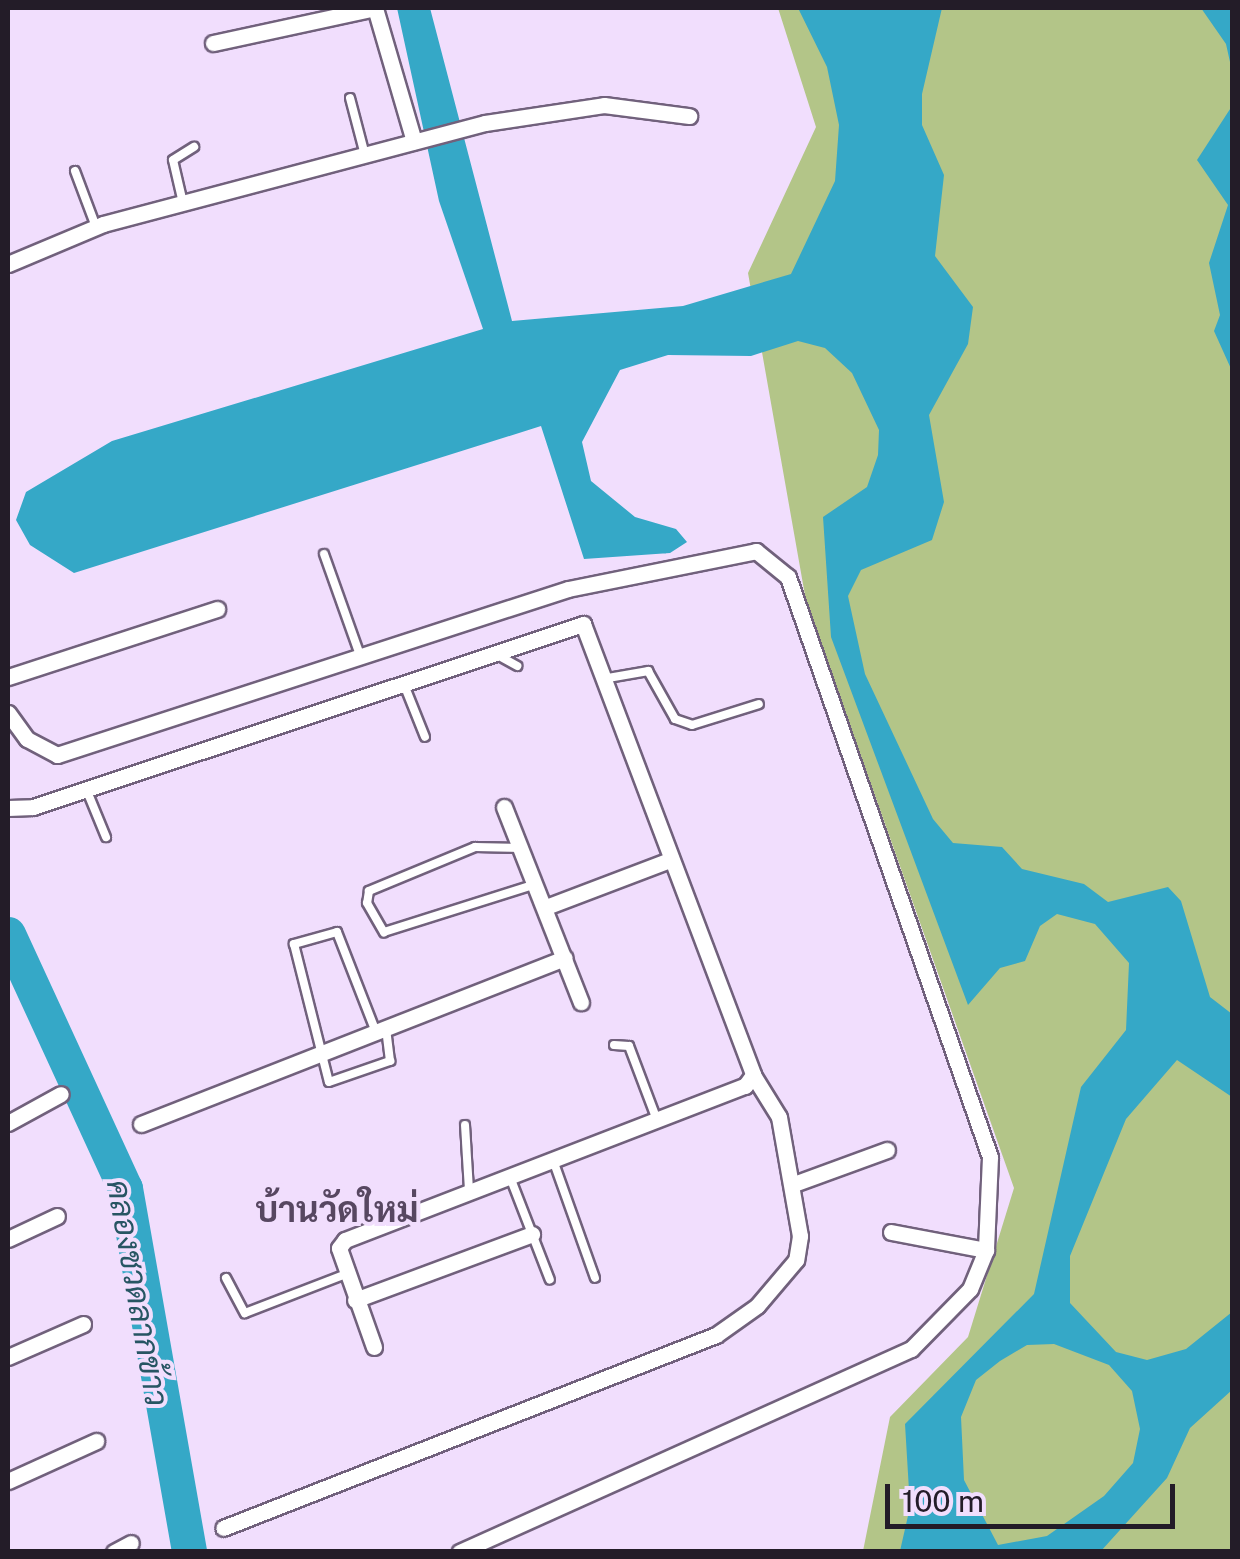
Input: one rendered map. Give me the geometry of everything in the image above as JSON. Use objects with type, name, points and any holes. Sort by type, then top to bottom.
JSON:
[{"type":"street","points":[[213,43],[375,8],[418,140]]},
{"type":"street","points":[[8,264],[96,226],[485,123],[604,105],[689,116]]},
{"type":"street","points":[[8,713],[26,739],[57,755],[620,578],[756,551],[781,566],[990,1157],[986,1250],[970,1289],[910,1348],[459,1552]]},
{"type":"street","points":[[8,676],[216,609]]},
{"type":"street","points":[[8,808],[86,789],[582,624],[608,678],[670,860],[753,1075],[780,1117],[794,1184],[796,1260],[716,1335],[223,1528]]},
{"type":"street","points":[[504,807],[581,1002]]},
{"type":"street","points":[[546,907],[670,860]]},
{"type":"street","points":[[142,1124],[320,1047],[564,958]]},
{"type":"street","points":[[374,1347],[347,1274],[345,1240],[657,1120],[753,1075]]},
{"type":"street","points":[[8,1123],[61,1094]]},
{"type":"street","points":[[794,1184],[887,1150]]},
{"type":"street","points":[[8,1238],[57,1216]]},
{"type":"street","points":[[891,1232],[986,1250]]},
{"type":"street","points":[[355,1300],[532,1234]]},
{"type":"street","points":[[8,1357],[83,1324]]},
{"type":"street","points":[[8,1481],[96,1441]]},
{"type":"street","points":[[114,1552],[131,1544]]},
{"type":"lane","points":[[350,98],[364,155]]},
{"type":"lane","points":[[183,203],[173,160],[194,148]]},
{"type":"lane","points":[[76,170],[96,226]]},
{"type":"lane","points":[[324,554],[361,658]]},
{"type":"lane","points":[[492,652],[517,666]]},
{"type":"lane","points":[[608,678],[648,671],[676,719],[692,725],[759,704]]},
{"type":"lane","points":[[404,682],[425,738]]},
{"type":"lane","points":[[86,789],[106,837]]},
{"type":"lane","points":[[522,848],[475,847],[369,891],[367,904],[384,932],[536,884]]},
{"type":"lane","points":[[326,930],[340,938],[379,1025],[390,1061],[338,1082],[319,1069],[320,1047],[291,948],[326,930]]},
{"type":"lane","points":[[614,1045],[629,1046],[657,1120]]},
{"type":"lane","points":[[465,1126],[469,1193]]},
{"type":"lane","points":[[554,1160],[595,1278]]},
{"type":"lane","points":[[510,1177],[550,1280]]},
{"type":"lane","points":[[226,1278],[245,1313],[347,1274]]},
{"type":"green space","points":[[778,8],[1232,8],[1232,1551],[863,1551],[890,1417],[968,1337],[1014,1188],[806,601],[748,273],[816,127]]},
{"type":"water","points":[[397,8],[430,8],[512,321],[683,306],[791,274],[835,181],[839,125],[827,67],[798,8],[942,8],[922,94],[922,125],[944,175],[935,256],[973,307],[968,344],[929,415],[944,502],[932,540],[861,570],[848,596],[865,674],[933,819],[953,843],[1002,847],[1022,869],[1084,884],[1108,902],[1168,887],[1181,901],[1210,997],[1232,1014],[1232,1097],[1177,1060],[1126,1119],[1070,1256],[1070,1303],[1116,1352],[1147,1360],[1186,1349],[1232,1312],[1232,1390],[1190,1428],[1167,1478],[1101,1551],[900,1551],[910,1507],[905,1424],[1034,1294],[1081,1087],[1126,1030],[1129,963],[1095,924],[1057,914],[1040,926],[1025,961],[1000,968],[968,1005],[831,637],[823,517],[867,487],[878,455],[879,430],[852,373],[825,348],[798,341],[751,356],[668,355],[620,370],[582,442],[591,481],[635,517],[676,529],[687,542],[670,553],[584,559],[541,426],[74,573],[30,545],[16,520],[26,492],[112,441],[483,329],[439,201]],"holes":[[[1054,1344],[1109,1365],[1132,1391],[1140,1429],[1133,1463],[1104,1496],[1047,1536],[998,1545],[964,1480],[961,1417],[976,1380],[1027,1345]]]},
{"type":"water","points":[[1201,8],[1232,8],[1232,71],[1226,44]]},
{"type":"water","points":[[1232,106],[1232,371],[1214,331],[1220,315],[1209,263],[1228,205],[1197,160]]},
{"type":"waterway","name":"คลองชวดลากข้าว","points":[[8,934],[125,1188],[189,1552]]},
{"type":"district","name":"บ้านวัดใหม่","points":[[337,1210]]}]
